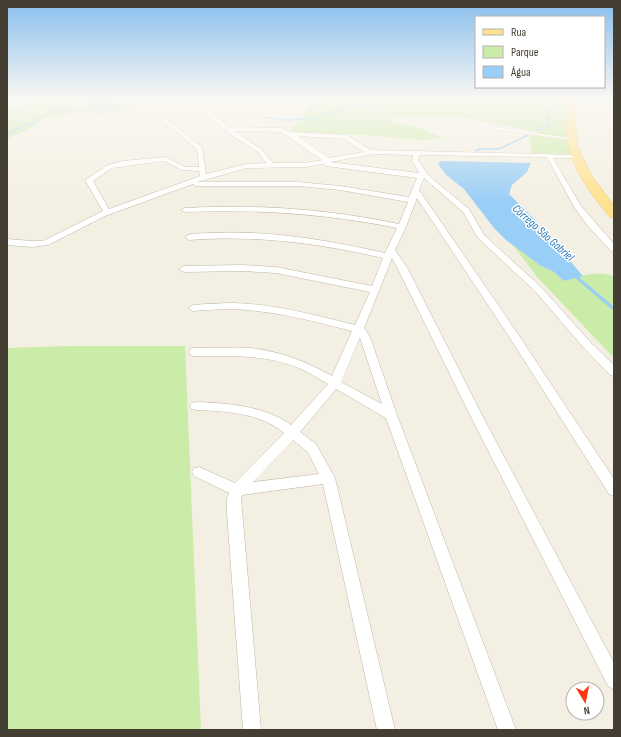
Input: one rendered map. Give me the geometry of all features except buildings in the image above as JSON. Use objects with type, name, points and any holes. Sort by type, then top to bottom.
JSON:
[{"type":"main road","points":[[569,134],[576,158],[592,185],[614,214]]},
{"type":"street","points":[[183,134],[200,148],[204,177]]},
{"type":"street","points":[[235,134],[260,151],[271,165]]},
{"type":"street","points":[[291,134],[327,160]]},
{"type":"street","points":[[297,134],[346,137],[371,153]]},
{"type":"street","points":[[7,242],[32,244],[45,243],[108,212],[204,177],[247,166],[297,165],[371,153],[576,158]]},
{"type":"street","points":[[414,154],[576,158]]},
{"type":"street","points":[[252,730],[234,498],[237,490],[293,432],[336,383],[389,253],[402,227],[422,175],[414,154]]},
{"type":"street","points":[[550,158],[578,207],[614,249]]},
{"type":"street","points":[[108,212],[89,180],[110,166],[123,163],[164,159],[184,169],[202,169]]},
{"type":"street","points":[[317,162],[422,175],[432,182],[466,212],[482,236],[538,288],[587,345],[614,372]]},
{"type":"street","points":[[187,183],[298,184],[414,196],[514,336],[614,490]]},
{"type":"street","points":[[185,210],[248,208],[308,211],[368,219],[402,227]]},
{"type":"street","points":[[189,237],[223,235],[279,237],[389,253],[403,269],[478,419],[614,680]]},
{"type":"street","points":[[184,269],[241,268],[275,270],[342,282],[375,290]]},
{"type":"street","points":[[192,308],[233,306],[271,310],[316,318],[359,329],[365,337],[391,415],[508,730]]},
{"type":"street","points":[[194,352],[251,352],[281,358],[305,366],[391,415]]},
{"type":"street","points":[[196,406],[227,407],[279,422],[312,448],[328,478],[386,730]]},
{"type":"street","points":[[199,472],[237,490],[328,478]]},
{"type":"lane","points":[[539,134],[570,139]]},
{"type":"green space","points":[[7,134],[18,134],[7,139]]},
{"type":"green space","points":[[351,134],[435,134],[443,138],[421,140]]},
{"type":"green space","points":[[534,134],[567,134],[570,154],[531,153],[530,137]]},
{"type":"green space","points":[[513,245],[541,266],[554,272],[564,281],[596,274],[614,277],[614,358],[538,278]]},
{"type":"green space","points":[[68,346],[185,346],[201,730],[7,730],[7,348]]},
{"type":"water","points":[[440,161],[531,163],[527,172],[512,185],[509,194],[533,218],[583,276],[564,281],[554,272],[541,266],[506,240],[494,228],[464,189],[446,175],[438,164]]},
{"type":"waterway","name":"Córrego São Gabriel","points":[[476,151],[480,149],[499,149],[528,135]]},
{"type":"waterway","name":"Córrego São Gabriel","points":[[574,275],[614,309]]}]
